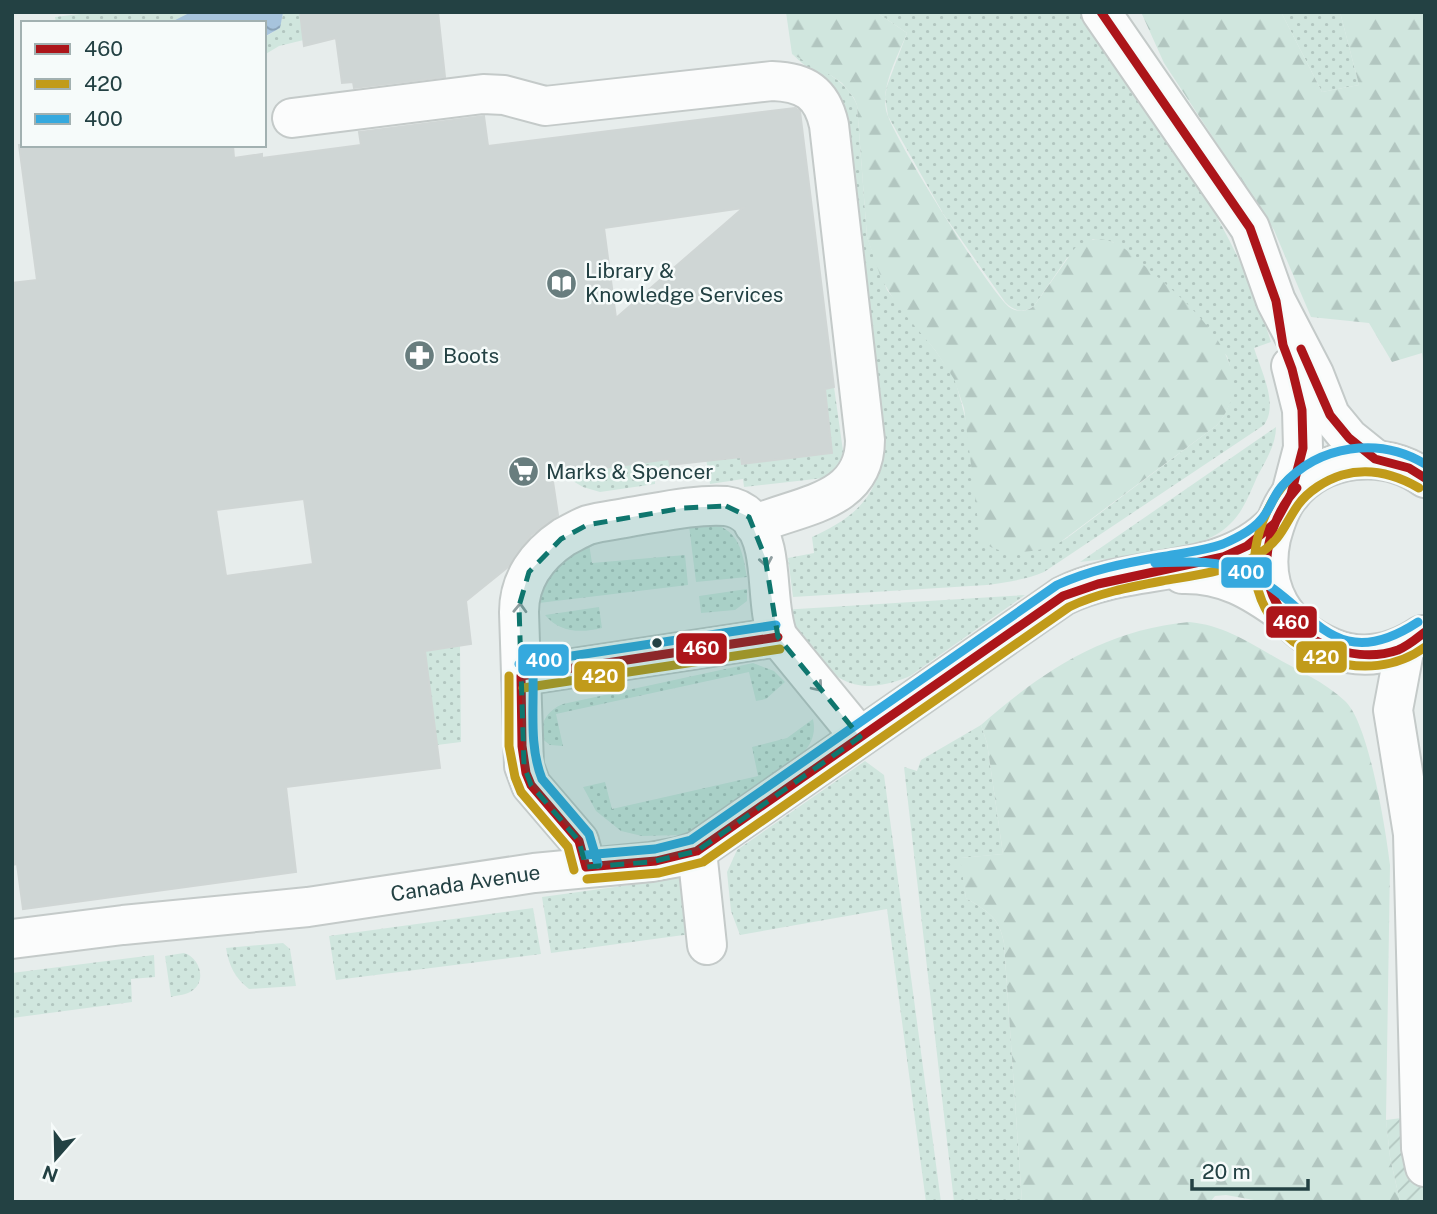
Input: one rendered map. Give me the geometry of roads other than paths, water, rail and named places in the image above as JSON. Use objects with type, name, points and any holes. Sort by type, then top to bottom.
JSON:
[{"type":"street","points":[[1101,12],[1250,228],[1276,301],[1314,374],[1330,415],[1349,438],[1375,459],[1409,468],[1425,478]]},
{"type":"street","points":[[292,118],[482,94],[504,95],[545,106],[772,81],[794,84],[819,97],[829,125],[865,450],[860,470],[853,480],[835,495],[754,525]]},
{"type":"street","points":[[1276,301],[1283,345],[1302,410],[1303,448],[1268,555],[1268,576],[1272,593],[1285,614]]},
{"type":"street","name":"Canada Avenue","points":[[12,939],[308,907],[586,867],[651,862],[697,851],[1063,596],[1085,587],[1223,557],[1260,538],[1315,473],[1330,466],[1361,459],[1375,459]]},
{"type":"street","points":[[586,867],[579,841],[527,777],[523,752],[519,606],[521,590],[533,566],[561,539],[587,525],[683,508],[733,507],[749,517],[765,557],[773,620],[778,637],[860,737]]},
{"type":"street","name":"Canada Avenue","points":[[1131,577],[1194,573],[1216,576],[1252,591],[1285,614],[1312,638],[1342,652]]},
{"type":"street","points":[[521,676],[778,637]]},
{"type":"street","points":[[1342,652],[1374,655],[1415,639]]},
{"type":"street","points":[[1415,639],[1393,710],[1413,834],[1421,1148],[1425,1167]]},
{"type":"street","points":[[1342,652],[1365,673],[1377,705],[1388,776],[1413,834]]},
{"type":"street","points":[[697,851],[707,945]]},
{"type":"water","points":[[191,12],[283,12],[280,28],[266,36],[266,21],[173,21]]},
{"type":"place","name":"Library & Knowledge Services","points":[[562,283]]},
{"type":"place","name":"Boots","points":[[420,356]]},
{"type":"place","name":"Marks & Spencer","points":[[523,472]]}]
